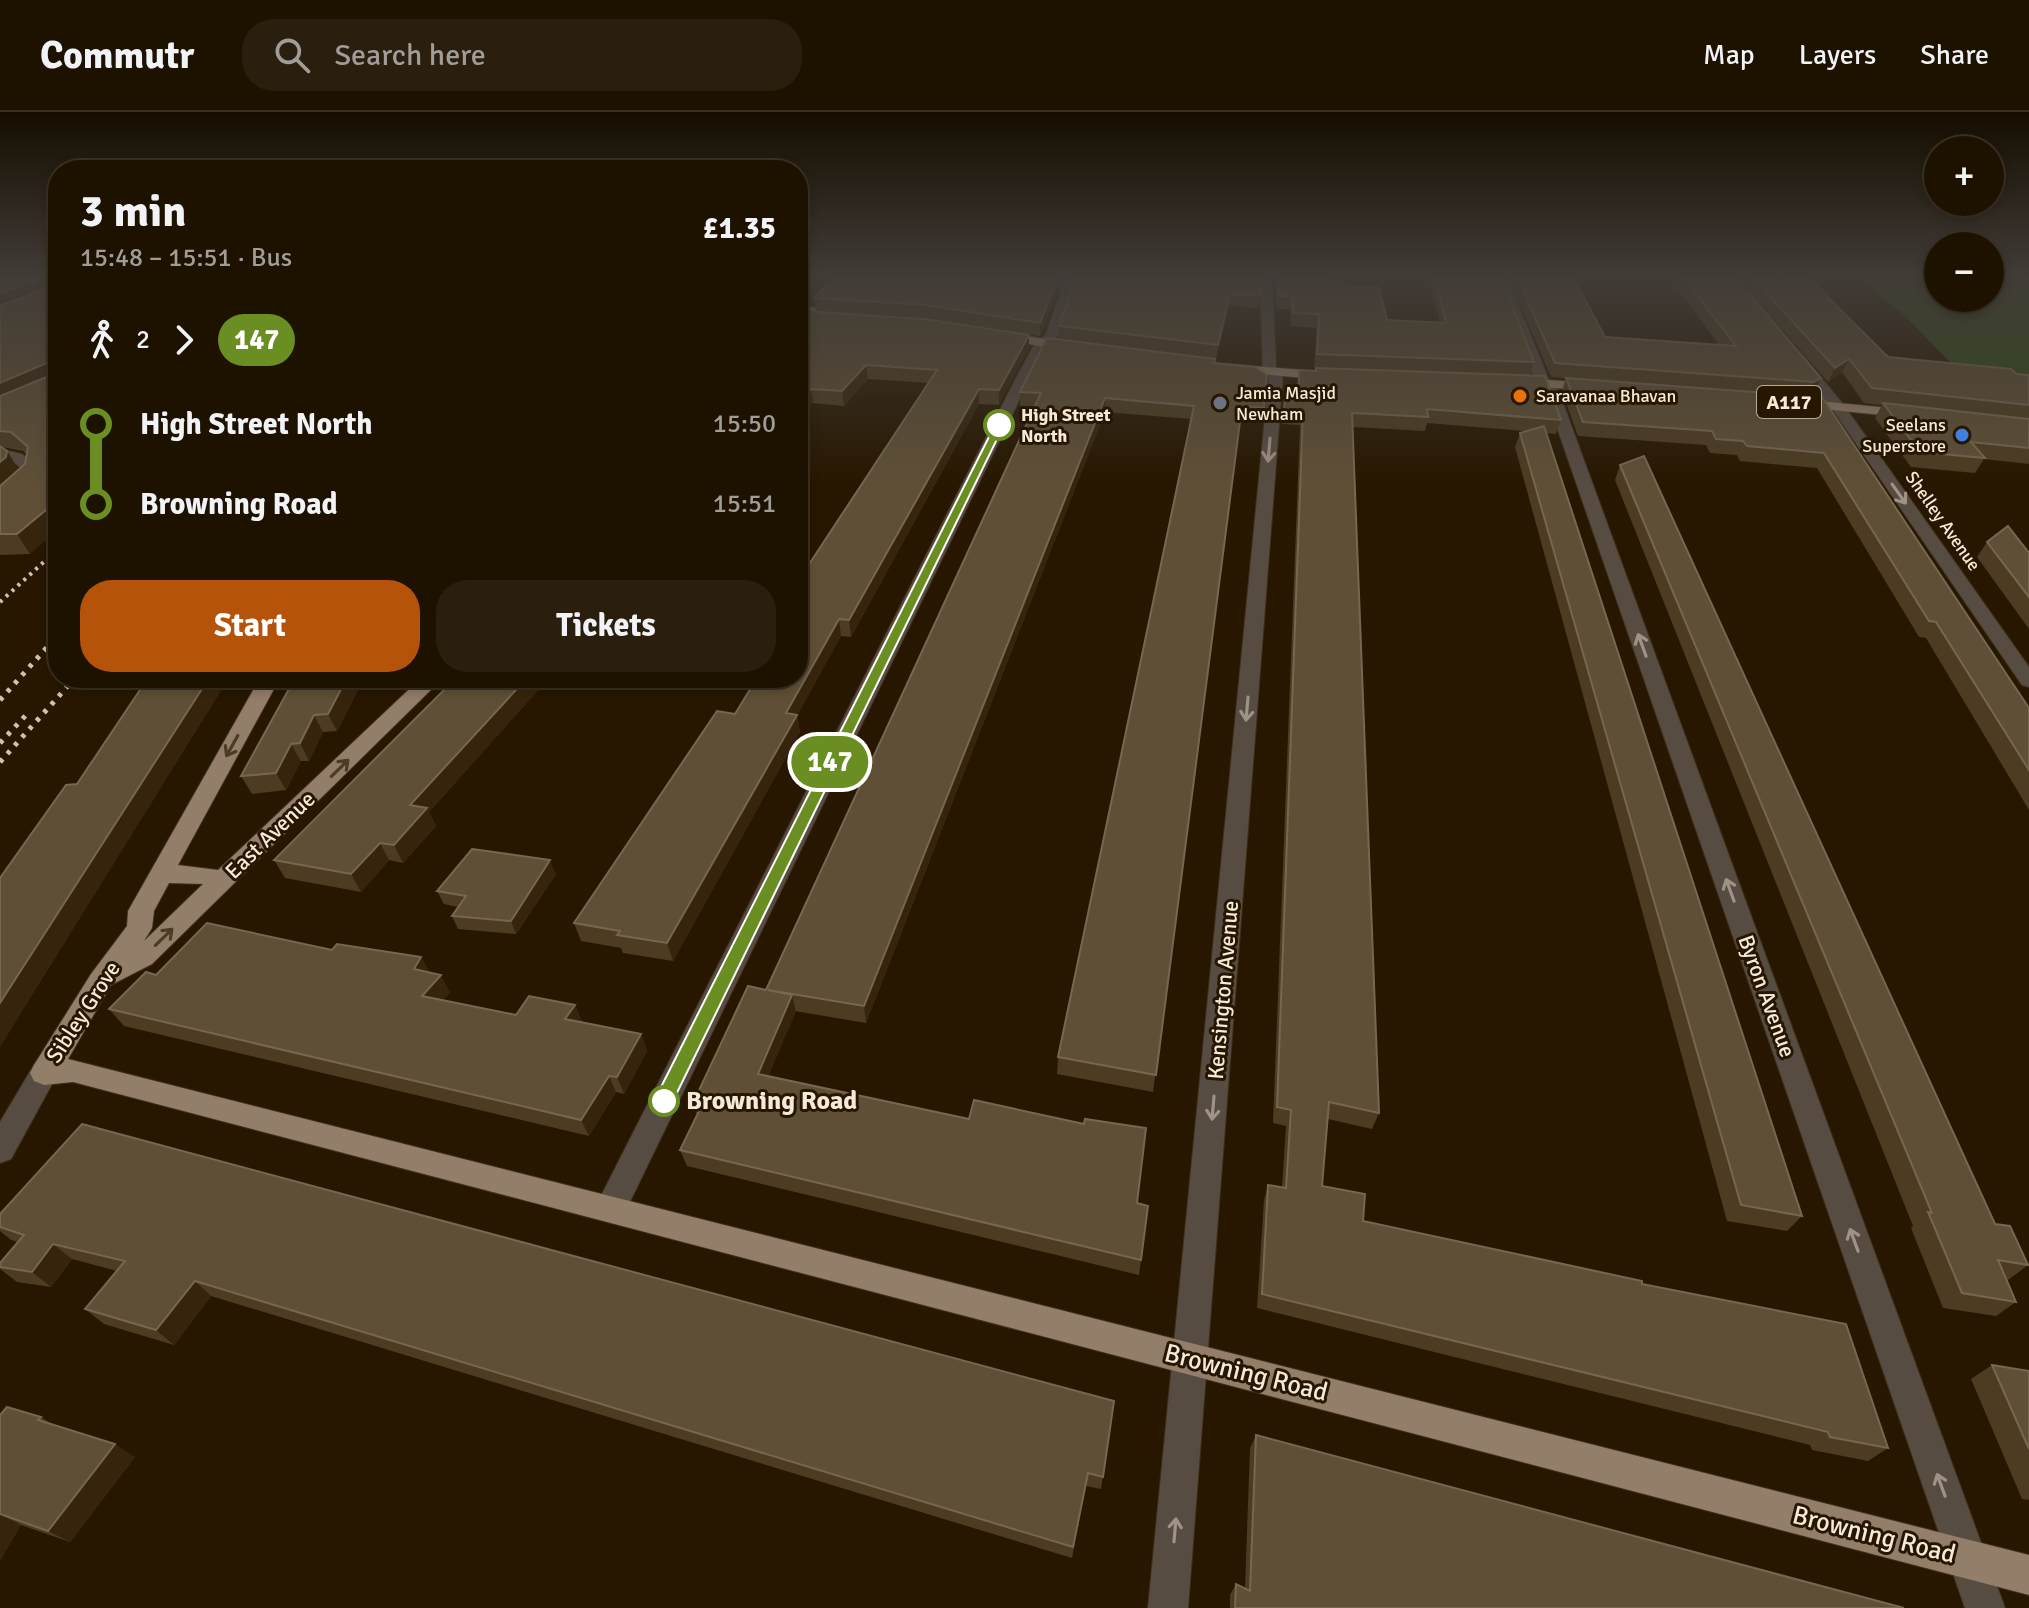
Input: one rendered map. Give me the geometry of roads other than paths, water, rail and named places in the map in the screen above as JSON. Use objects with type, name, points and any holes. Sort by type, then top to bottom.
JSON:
[{"type":"main road","points":[[1068,347],[1088,350]]},
{"type":"main road","points":[[1223,367],[1346,377]]},
{"type":"main road","points":[[1500,382],[1611,388]]},
{"type":"main road","name":"A117","points":[[1777,401],[1922,415]]},
{"type":"main road","name":"Sibley Grove","points":[[44,1073],[100,981],[139,928],[141,911],[264,688]]},
{"type":"main road","name":"East Avenue","points":[[100,981],[143,957],[423,688]]},
{"type":"main road","points":[[162,874],[195,874],[223,880]]},
{"type":"main road","name":"Browning Road","points":[[44,1073],[73,1070],[2029,1575]]},
{"type":"street","points":[[611,1208],[1039,347]]},
{"type":"street","name":"Kensington Avenue","points":[[1168,1608],[1273,372],[1271,347]]},
{"type":"street","name":"Byron Avenue","points":[[1530,347],[1985,1608]]},
{"type":"street","name":"Shelley Avenue","points":[[1787,347],[1838,407],[2029,681]]},
{"type":"street","points":[[0,454],[17,457],[30,468],[29,478],[0,504]]},
{"type":"street","name":"Sibley Grove","points":[[0,1150],[44,1073]]},
{"type":"railway","points":[[0,602],[48,558]]},
{"type":"railway","points":[[0,700],[48,646]]},
{"type":"railway","points":[[0,762],[66,688]]},
{"type":"railway","points":[[0,743],[27,714]]},
{"type":"place","name":"Saravanaa Bhavan","points":[[1520,396]]},
{"type":"place","name":"Jamia Masjid Newham","points":[[1220,403]]},
{"type":"place","name":"High Street North","points":[[999,425]]},
{"type":"place","name":"Seelans Superstore","points":[[1962,435]]},
{"type":"place","name":"Browning Road","points":[[664,1101]]}]
